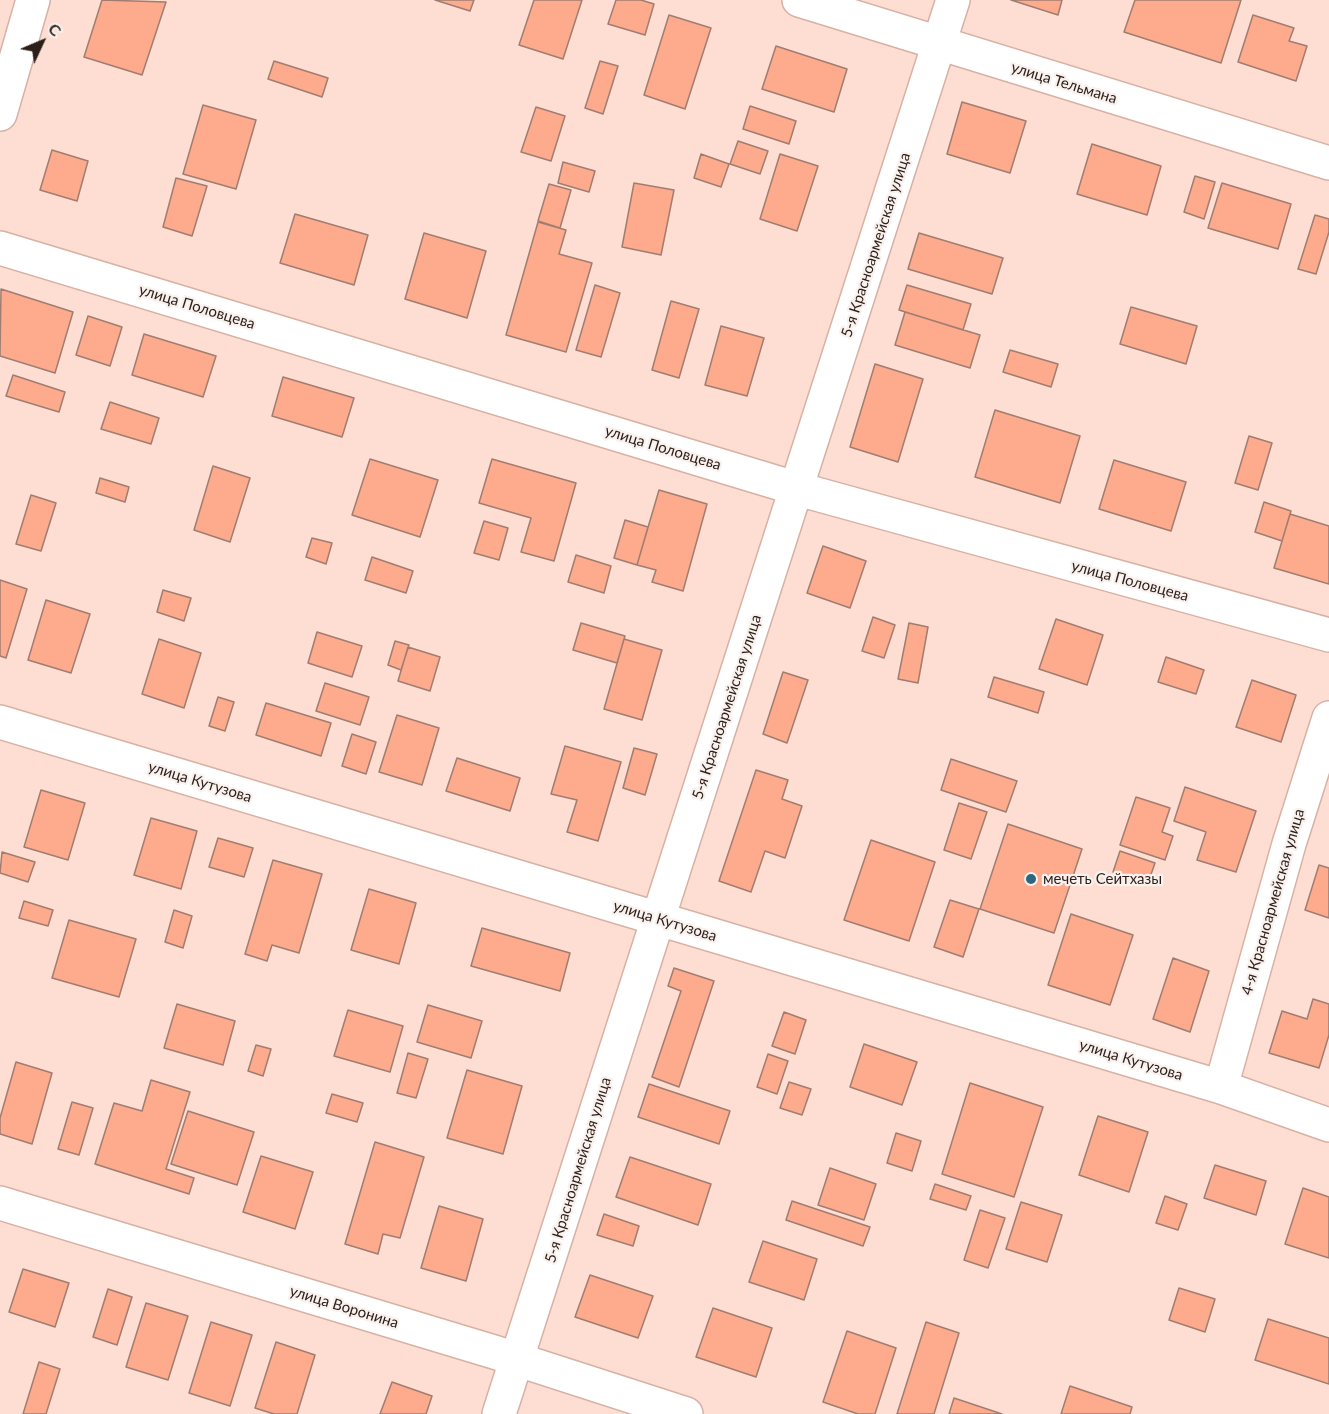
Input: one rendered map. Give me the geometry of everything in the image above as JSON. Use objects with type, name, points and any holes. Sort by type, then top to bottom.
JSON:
[{"type":"street","points":[[0,114],[33,0]]},
{"type":"street","name":"улица Тельмана","points":[[799,0],[939,45],[1329,163]]},
{"type":"street","name":"5-я Красноармейская улица","points":[[499,1414],[657,919],[798,489],[953,0]]},
{"type":"street","name":"улица Половцева","points":[[0,248],[798,489],[1329,635]]},
{"type":"street","name":"4-я Красноармейская улица","points":[[1221,1087],[1289,844],[1329,718]]},
{"type":"street","name":"улица Кутузова","points":[[0,722],[1221,1087],[1329,1125]]},
{"type":"street","name":"улица Воронина","points":[[0,1203],[518,1360],[686,1414]]},
{"type":"building","points":[[102,0],[166,2],[142,75],[84,57]]},
{"type":"building","points":[[435,0],[474,0],[470,11]]},
{"type":"building","points":[[534,0],[582,0],[563,59],[519,45]]},
{"type":"building","points":[[616,0],[641,0],[654,4],[645,35],[608,24]]},
{"type":"building","points":[[1011,0],[1062,0],[1058,15]]},
{"type":"building","points":[[1135,0],[1241,0],[1221,63],[1124,32]]},
{"type":"building","points":[[669,15],[711,28],[685,109],[644,95]]},
{"type":"building","points":[[1253,15],[1294,28],[1289,41],[1307,46],[1296,81],[1238,62]]},
{"type":"building","points":[[776,46],[847,69],[834,112],[762,89]]},
{"type":"building","points":[[274,61],[328,78],[322,97],[268,79]]},
{"type":"building","points":[[600,61],[618,66],[603,114],[585,108]]},
{"type":"building","points":[[962,102],[1026,121],[1010,173],[947,154]]},
{"type":"building","points":[[203,105],[256,120],[236,189],[183,174]]},
{"type":"building","points":[[750,106],[796,121],[789,144],[743,129]]},
{"type":"building","points":[[536,107],[565,116],[551,161],[521,152]]},
{"type":"building","points":[[738,141],[768,151],[760,174],[730,164]]},
{"type":"building","points":[[1092,144],[1161,166],[1147,215],[1077,194]]},
{"type":"building","points":[[52,150],[88,161],[77,201],[40,190]]},
{"type":"building","points":[[701,154],[729,164],[721,187],[694,178]]},
{"type":"building","points":[[780,154],[818,166],[797,231],[760,219]]},
{"type":"building","points":[[563,162],[595,171],[589,192],[558,183]]},
{"type":"building","points":[[1195,176],[1215,182],[1204,219],[1184,212]]},
{"type":"building","points":[[176,178],[207,186],[192,236],[163,227]]},
{"type":"building","points":[[634,183],[674,190],[661,255],[622,247]]},
{"type":"building","points":[[1222,183],[1291,204],[1278,249],[1208,228]]},
{"type":"building","points":[[549,184],[571,190],[560,228],[538,221]]},
{"type":"building","points":[[295,214],[368,235],[354,285],[280,263]]},
{"type":"building","points":[[1315,215],[1329,219],[1329,232],[1316,274],[1298,269]]},
{"type":"building","points":[[538,222],[566,230],[559,254],[592,263],[566,352],[506,335]]},
{"type":"building","points":[[424,233],[486,251],[467,318],[405,299]]},
{"type":"building","points":[[919,233],[1003,258],[992,294],[908,269]]},
{"type":"building","points":[[595,285],[620,293],[601,357],[576,350]]},
{"type":"building","points":[[907,285],[971,304],[963,330],[899,310]]},
{"type":"building","points":[[1,289],[73,312],[55,373],[0,356]]},
{"type":"building","points":[[671,301],[699,309],[679,378],[652,370]]},
{"type":"building","points":[[1131,307],[1197,326],[1186,364],[1120,344]]},
{"type":"building","points":[[905,312],[980,335],[970,368],[895,345]]},
{"type":"building","points":[[88,316],[122,327],[110,366],[76,355]]},
{"type":"building","points":[[721,326],[764,338],[747,396],[705,385]]},
{"type":"building","points":[[144,334],[216,356],[203,397],[132,375]]},
{"type":"building","points":[[1010,350],[1058,364],[1051,387],[1003,372]]},
{"type":"building","points":[[875,364],[923,379],[898,462],[850,447]]},
{"type":"building","points":[[13,375],[65,392],[59,412],[6,396]]},
{"type":"building","points":[[283,377],[354,398],[342,437],[272,416]]},
{"type":"building","points":[[110,402],[159,418],[151,444],[101,429]]},
{"type":"building","points":[[995,410],[1080,436],[1060,503],[975,477]]},
{"type":"building","points":[[1249,436],[1272,443],[1258,490],[1235,483]]},
{"type":"building","points":[[370,459],[438,480],[420,537],[352,515]]},
{"type":"building","points":[[492,459],[576,483],[554,561],[521,552],[531,518],[479,503]]},
{"type":"building","points":[[1114,460],[1186,482],[1171,531],[1099,509]]},
{"type":"building","points":[[213,466],[250,478],[230,542],[194,530]]},
{"type":"building","points":[[100,478],[129,487],[125,502],[96,493]]},
{"type":"building","points":[[659,490],[707,504],[683,591],[652,582],[656,570],[637,565]]},
{"type":"building","points":[[31,495],[56,503],[41,551],[16,544]]},
{"type":"building","points":[[1264,502],[1291,511],[1282,541],[1255,532]]},
{"type":"building","points":[[1290,514],[1329,526],[1329,584],[1274,568]]},
{"type":"building","points":[[625,520],[648,527],[637,565],[614,558]]},
{"type":"building","points":[[484,521],[508,528],[499,560],[474,553]]},
{"type":"building","points":[[312,538],[332,543],[326,564],[306,557]]},
{"type":"building","points":[[823,546],[866,561],[850,608],[807,593]]},
{"type":"building","points":[[576,555],[611,566],[604,593],[568,582]]},
{"type":"building","points":[[372,557],[413,571],[406,593],[365,580]]},
{"type":"building","points":[[0,580],[27,589],[6,658],[0,656]]},
{"type":"building","points":[[163,590],[191,598],[184,621],[157,612]]},
{"type":"building","points":[[46,600],[90,614],[71,673],[28,660]]},
{"type":"building","points":[[873,617],[895,625],[884,658],[862,651]]},
{"type":"building","points":[[1056,619],[1103,635],[1087,685],[1039,669]]},
{"type":"building","points":[[581,623],[625,636],[617,663],[573,650]]},
{"type":"building","points":[[909,623],[928,627],[918,683],[898,679]]},
{"type":"building","points":[[317,632],[362,646],[352,677],[308,663]]},
{"type":"building","points":[[159,639],[201,653],[184,708],[142,694]]},
{"type":"building","points":[[624,639],[662,650],[642,720],[604,709]]},
{"type":"building","points":[[395,641],[409,645],[401,670],[388,665]]},
{"type":"building","points":[[408,647],[440,657],[430,691],[398,681]]},
{"type":"building","points":[[1166,657],[1204,670],[1196,694],[1158,682]]},
{"type":"building","points":[[783,672],[808,680],[787,743],[763,734]]},
{"type":"building","points":[[994,677],[1044,692],[1038,713],[988,697]]},
{"type":"building","points":[[1252,680],[1296,695],[1281,742],[1236,727]]},
{"type":"building","points":[[325,683],[369,697],[360,725],[316,711]]},
{"type":"building","points":[[218,697],[234,702],[225,731],[209,726]]},
{"type":"building","points":[[266,703],[331,723],[321,756],[256,735]]},
{"type":"building","points":[[397,715],[439,728],[422,785],[379,772]]},
{"type":"building","points":[[352,734],[376,742],[366,774],[342,766]]},
{"type":"building","points":[[565,746],[621,762],[598,841],[567,832],[577,800],[551,794]]},
{"type":"building","points":[[634,748],[657,754],[645,795],[623,788]]},
{"type":"building","points":[[457,758],[520,778],[510,811],[446,791]]},
{"type":"building","points":[[951,759],[1017,781],[1006,812],[941,790]]},
{"type":"building","points":[[756,770],[788,780],[782,799],[802,806],[785,858],[765,851],[751,892],[719,881]]},
{"type":"building","points":[[1185,787],[1256,811],[1236,872],[1197,860],[1206,832],[1174,821]]},
{"type":"building","points":[[41,790],[85,803],[68,860],[24,847]]},
{"type":"building","points":[[1136,797],[1170,808],[1162,832],[1173,836],[1165,860],[1120,845]]},
{"type":"building","points":[[959,803],[987,812],[971,859],[944,850]]},
{"type":"building","points":[[151,818],[197,831],[181,889],[134,875]]},
{"type":"building","name":"мечеть Сейтхазы","points":[[1008,824],[1082,849],[1054,933],[980,909]]},
{"type":"building","points":[[218,838],[253,848],[244,877],[209,867]]},
{"type":"building","points":[[871,840],[935,862],[909,941],[844,920]]},
{"type":"building","points":[[1120,851],[1155,863],[1148,883],[1113,872]]},
{"type":"building","points":[[2,852],[35,862],[28,882],[0,873]]},
{"type":"building","points":[[273,860],[322,874],[299,953],[272,945],[267,961],[245,954]]},
{"type":"building","points":[[1319,865],[1329,868],[1329,918],[1305,910]]},
{"type":"building","points":[[369,889],[416,903],[399,964],[351,950]]},
{"type":"building","points":[[950,900],[979,909],[963,957],[934,947]]},
{"type":"building","points":[[24,901],[53,910],[48,926],[19,918]]},
{"type":"building","points":[[174,910],[192,916],[183,948],[165,942]]},
{"type":"building","points":[[1071,914],[1133,935],[1110,1005],[1048,985]]},
{"type":"building","points":[[69,920],[136,939],[119,997],[52,978]]},
{"type":"building","points":[[482,928],[570,953],[560,991],[471,966]]},
{"type":"building","points":[[1173,958],[1209,971],[1190,1032],[1153,1019]]},
{"type":"building","points":[[674,968],[714,981],[679,1087],[652,1077],[681,991],[668,986]]},
{"type":"building","points":[[1313,999],[1329,1004],[1329,1035],[1319,1068],[1269,1053],[1282,1011],[1307,1019]]},
{"type":"building","points":[[177,1004],[235,1021],[223,1065],[164,1048]]},
{"type":"building","points":[[428,1005],[482,1021],[471,1058],[417,1042]]},
{"type":"building","points":[[348,1010],[403,1026],[390,1072],[334,1056]]},
{"type":"building","points":[[784,1012],[806,1020],[795,1054],[772,1046]]},
{"type":"building","points":[[864,1044],[917,1062],[902,1105],[850,1087]]},
{"type":"building","points":[[256,1045],[271,1049],[263,1076],[248,1071]]},
{"type":"building","points":[[408,1053],[428,1059],[416,1098],[397,1093]]},
{"type":"building","points":[[768,1054],[788,1061],[777,1094],[757,1087]]},
{"type":"building","points":[[16,1062],[52,1073],[32,1144],[0,1134],[0,1118]]},
{"type":"building","points":[[467,1070],[522,1086],[503,1154],[447,1138]]},
{"type":"building","points":[[151,1080],[190,1092],[166,1169],[194,1178],[189,1194],[95,1164],[114,1103],[142,1111]]},
{"type":"building","points":[[789,1082],[811,1089],[802,1115],[780,1108]]},
{"type":"building","points":[[970,1083],[1043,1107],[1014,1197],[942,1174]]},
{"type":"building","points":[[649,1084],[730,1111],[719,1144],[638,1117]]},
{"type":"building","points":[[332,1094],[363,1103],[357,1122],[326,1113]]},
{"type":"building","points":[[72,1102],[93,1108],[79,1155],[58,1149]]},
{"type":"building","points":[[188,1111],[254,1132],[237,1185],[171,1164]]},
{"type":"building","points":[[1098,1116],[1148,1132],[1129,1192],[1079,1175]]},
{"type":"building","points":[[896,1133],[921,1141],[912,1171],[887,1163]]},
{"type":"building","points":[[375,1142],[424,1157],[400,1238],[383,1234],[378,1254],[345,1244]]},
{"type":"building","points":[[261,1156],[313,1172],[295,1229],[243,1212]]},
{"type":"building","points":[[630,1157],[711,1184],[698,1225],[616,1197]]},
{"type":"building","points":[[1215,1165],[1266,1181],[1256,1215],[1204,1198]]},
{"type":"building","points":[[830,1168],[876,1184],[864,1220],[818,1205]]},
{"type":"building","points":[[935,1184],[971,1196],[966,1210],[930,1199]]},
{"type":"building","points":[[1303,1188],[1329,1197],[1329,1258],[1285,1244]]},
{"type":"building","points":[[1165,1196],[1187,1204],[1178,1230],[1156,1223]]},
{"type":"building","points":[[792,1201],[870,1227],[863,1246],[786,1220]]},
{"type":"building","points":[[1021,1202],[1062,1215],[1047,1262],[1006,1249]]},
{"type":"building","points":[[439,1206],[483,1219],[466,1281],[421,1268]]},
{"type":"building","points":[[980,1210],[1005,1218],[988,1268],[964,1260]]},
{"type":"building","points":[[604,1214],[639,1226],[633,1246],[597,1235]]},
{"type":"building","points":[[763,1241],[817,1259],[804,1300],[749,1282]]},
{"type":"building","points":[[23,1269],[69,1283],[55,1327],[9,1312]]},
{"type":"building","points":[[590,1275],[653,1296],[638,1338],[575,1317]]},
{"type":"building","points":[[1179,1288],[1215,1299],[1205,1332],[1169,1320]]},
{"type":"building","points":[[108,1289],[132,1297],[117,1345],[93,1337]]},
{"type":"building","points":[[146,1303],[188,1316],[168,1380],[126,1367]]},
{"type":"building","points":[[713,1308],[772,1328],[756,1377],[696,1357]]},
{"type":"building","points":[[1268,1319],[1329,1338],[1329,1384],[1255,1360]]},
{"type":"building","points":[[211,1322],[252,1335],[230,1406],[189,1393]]},
{"type":"building","points":[[926,1322],[959,1333],[934,1414],[897,1414]]},
{"type":"building","points":[[847,1331],[896,1348],[875,1414],[858,1414],[823,1402]]},
{"type":"building","points":[[276,1342],[315,1355],[297,1414],[274,1414],[255,1408]]},
{"type":"building","points":[[39,1362],[60,1369],[46,1414],[23,1414]]},
{"type":"building","points":[[392,1382],[432,1396],[426,1414],[380,1414]]},
{"type":"building","points":[[1070,1386],[1132,1407],[1130,1414],[1061,1414]]},
{"type":"building","points":[[954,1398],[1002,1414],[949,1414]]},
{"type":"place","name":"мечеть Сейтхазы","points":[[1031,879]]}]
